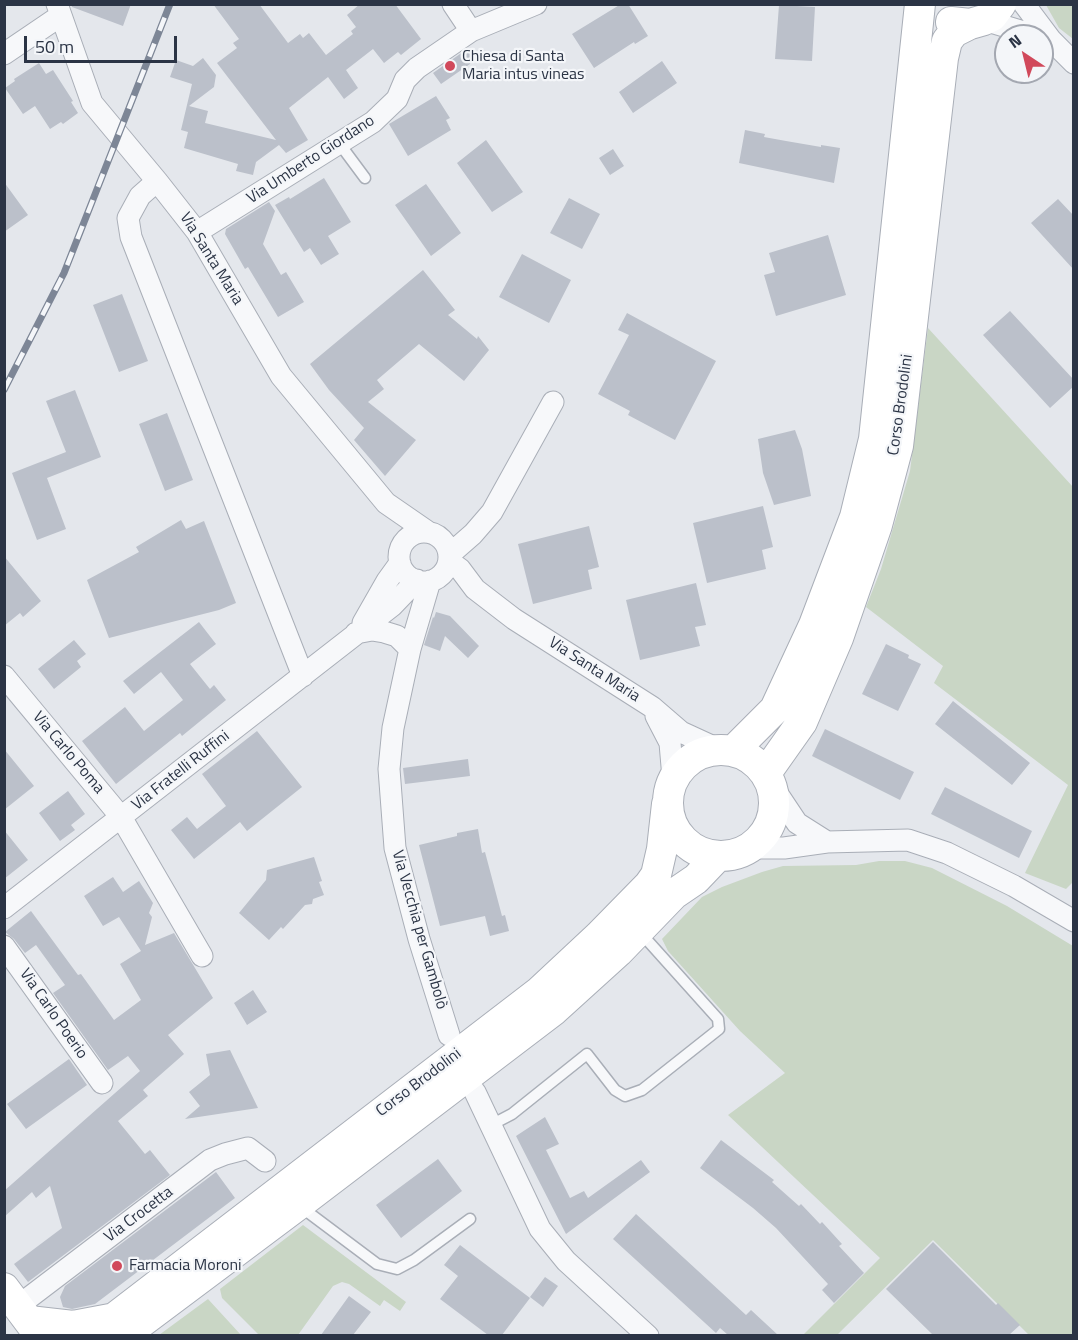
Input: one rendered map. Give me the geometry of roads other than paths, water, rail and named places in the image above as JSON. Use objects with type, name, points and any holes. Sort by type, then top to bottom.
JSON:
[{"type":"main road","name":"Corso Brodolini","points":[[108,1330],[539,992],[599,936],[656,875],[670,791],[692,758],[726,750],[775,709],[814,625],[857,506],[874,439],[920,4]]},
{"type":"main road","points":[[928,4],[939,18],[959,24],[985,16]]},
{"type":"main road","name":"Corso Brodolini","points":[[770,780],[802,722],[838,638],[877,525],[898,446],[943,58],[947,41],[954,32],[985,16]]},
{"type":"main road","points":[[670,791],[674,829],[692,848],[717,856],[750,848],[763,836],[772,821],[775,805],[770,780],[753,759],[726,750]]},
{"type":"main road","name":"Corso Brodolini","points":[[23,1313],[73,1326],[108,1330],[298,1205],[554,1010],[618,952],[674,894],[696,879],[717,856]]},
{"type":"street","points":[[453,4],[471,31]]},
{"type":"street","name":"Via Umberto Giordano","points":[[197,232],[373,122],[397,99],[405,80],[471,31],[536,4]]},
{"type":"street","points":[[1024,4],[1035,24]]},
{"type":"street","points":[[4,54],[58,10]]},
{"type":"street","name":"Via Santa Maria","points":[[58,10],[92,103],[158,181],[197,232],[281,376],[386,503],[433,534]]},
{"type":"street","points":[[985,16],[1006,24]]},
{"type":"street","points":[[1054,47],[1074,63]]},
{"type":"street","points":[[158,181],[140,196],[128,218],[131,237],[303,676]]},
{"type":"street","name":"Via Fratelli Ruffini","points":[[4,908],[434,572],[492,512],[554,402]]},
{"type":"street","name":"Via Santa Maria","points":[[386,503],[400,558]]},
{"type":"street","points":[[433,534],[444,542],[434,572],[411,578],[404,572],[400,558],[403,544],[410,537],[418,533],[433,534],[464,526],[492,512]]},
{"type":"street","name":"Via Fratelli Ruffini","points":[[356,633],[400,558]]},
{"type":"street","name":"Via Santa Maria","points":[[434,572],[475,589],[514,620],[652,708],[670,743],[670,791]]},
{"type":"street","name":"Via Vecchia per Gambolò","points":[[434,572],[410,650],[393,728],[388,769],[395,848],[419,939],[449,1035]]},
{"type":"street","points":[[356,633],[372,630],[397,636],[410,650]]},
{"type":"street","name":"Via Carlo Poma","points":[[4,676],[121,817],[202,956]]},
{"type":"street","points":[[652,708],[681,732],[726,750]]},
{"type":"street","points":[[770,780],[797,823],[827,842]]},
{"type":"street","points":[[750,848],[784,848],[827,842],[908,840],[956,857],[1014,886],[1074,921]]},
{"type":"street","name":"Via Carlo Poerio","points":[[4,946],[102,1083]]},
{"type":"street","points":[[475,1092],[540,1229],[566,1261],[648,1335]]},
{"type":"street","name":"Via Crocetta","points":[[23,1313],[210,1160],[248,1148],[265,1161]]},
{"type":"lane","points":[[339,143],[365,178]]},
{"type":"lane","points":[[491,1125],[512,1114],[587,1054],[615,1090],[625,1096],[642,1090],[719,1029],[718,1019],[639,930]]},
{"type":"lane","points":[[298,1205],[377,1264],[397,1269],[414,1260],[470,1219]]},
{"type":"railway","points":[[4,390],[64,273],[170,4]]},
{"type":"place","name":"Chiesa di Santa Maria intus vineas","points":[[450,66]]},
{"type":"place","name":"Farmacia Moroni","points":[[117,1266]]}]
